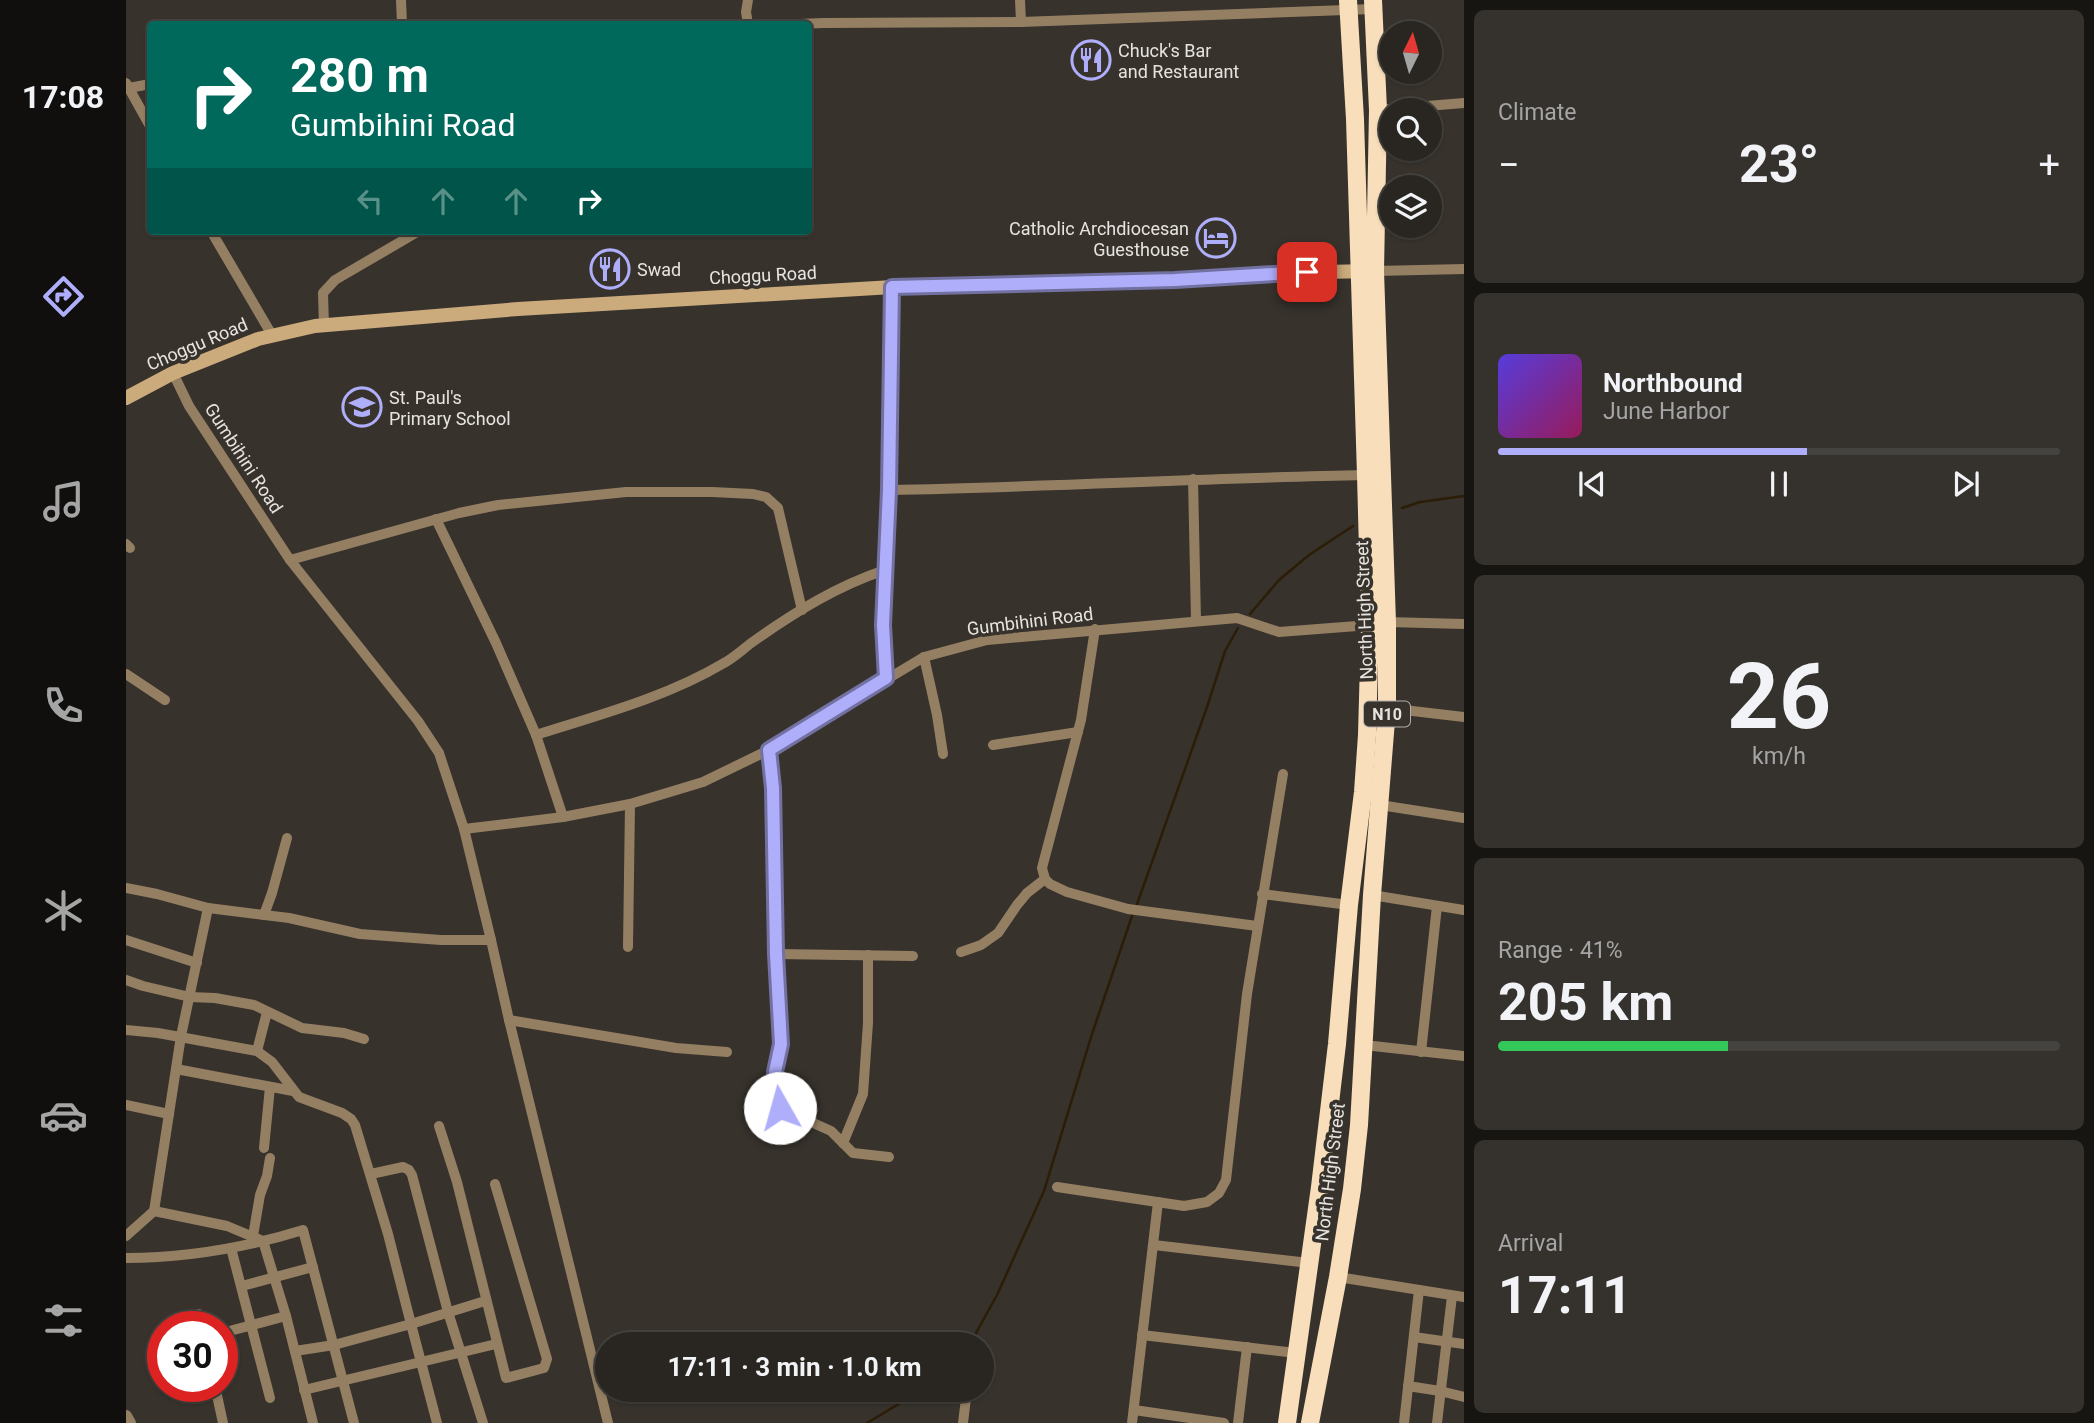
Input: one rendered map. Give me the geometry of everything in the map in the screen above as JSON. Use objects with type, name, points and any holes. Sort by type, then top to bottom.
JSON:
[{"type":"highway","name":"North High Street","points":[[1310,1423],[1338,1277],[1359,1125],[1372,895],[1387,708],[1366,475],[1367,271],[1378,110],[1373,4]]},
{"type":"highway","name":"North High Street","points":[[1287,1423],[1337,1044],[1378,623],[1367,271],[1348,5]]},
{"type":"highway","points":[[1328,1123],[1353,1129],[1359,1125]]},
{"type":"highway","points":[[1320,1187],[1336,1183],[1352,1189]]},
{"type":"main road","name":"Choggu Road","points":[[126,398],[173,373],[272,335],[324,326],[518,309],[892,287],[1175,280],[1367,271]]},
{"type":"street","points":[[401,0],[402,21]]},
{"type":"street","points":[[748,0],[748,21]]},
{"type":"street","points":[[1021,1],[1021,22]]},
{"type":"street","points":[[812,23],[1021,22],[1373,4]]},
{"type":"street","points":[[147,84],[127,85],[147,120]]},
{"type":"street","points":[[1378,110],[1464,103]]},
{"type":"street","points":[[213,235],[272,335]]},
{"type":"street","points":[[324,326],[323,293],[335,279],[411,235]]},
{"type":"street","points":[[1367,271],[1464,269]]},
{"type":"street","points":[[886,678],[883,625],[889,490],[892,287]]},
{"type":"street","name":"Gumbihini Road","points":[[173,373],[189,405],[290,560],[418,721],[439,753],[464,829],[608,1423]]},
{"type":"street","points":[[889,490],[1366,475]]},
{"type":"street","points":[[1194,480],[1196,621]]},
{"type":"street","points":[[290,560],[436,519],[498,505],[626,492],[753,494],[766,497],[778,508],[802,610]]},
{"type":"street","points":[[436,519],[496,643],[536,735],[563,817]]},
{"type":"street","points":[[536,735],[692,680],[726,662],[753,641],[836,589],[885,570]]},
{"type":"street","name":"Gumbihini Road","points":[[464,829],[563,817],[631,804],[703,782],[769,750],[924,657],[986,640],[1237,618],[1279,632],[1378,623],[1464,624]]},
{"type":"street","points":[[1095,629],[1078,732],[1042,868],[1045,879],[1067,892],[1128,909],[1257,926]]},
{"type":"street","points":[[924,657],[943,754]]},
{"type":"street","points":[[126,674],[165,700]]},
{"type":"street","points":[[1387,708],[1464,717]]},
{"type":"street","points":[[993,745],[1078,732]]},
{"type":"street","points":[[769,750],[773,788],[776,954],[781,1044],[775,1072],[780,1108],[831,1131],[853,1153],[889,1157]]},
{"type":"street","points":[[1057,1187],[1184,1206],[1207,1202],[1219,1193],[1226,1180],[1247,994],[1283,774]]},
{"type":"street","points":[[628,947],[631,804]]},
{"type":"street","points":[[1380,805],[1464,818]]},
{"type":"street","points":[[264,915],[287,838]]},
{"type":"street","points":[[961,952],[981,945],[998,933],[1027,893],[1045,879]]},
{"type":"street","points":[[126,888],[208,908],[264,915],[359,934],[440,940],[491,940]]},
{"type":"street","points":[[1262,894],[1349,905]]},
{"type":"street","points":[[1372,895],[1464,910]]},
{"type":"street","points":[[1421,1052],[1437,906]]},
{"type":"street","points":[[154,1211],[181,1036],[208,908]]},
{"type":"street","points":[[126,940],[197,963]]},
{"type":"street","points":[[776,954],[913,956]]},
{"type":"street","points":[[843,1143],[863,1094],[869,955]]},
{"type":"street","points":[[126,980],[190,997],[215,998],[254,1005],[302,1028],[344,1033],[364,1039]]},
{"type":"street","points":[[257,1051],[267,1012]]},
{"type":"street","points":[[509,1020],[676,1048],[727,1052]]},
{"type":"street","points":[[126,1030],[181,1036],[257,1051],[272,1062],[299,1097],[351,1119],[371,1174],[437,1423]]},
{"type":"street","points":[[1364,1045],[1464,1056]]},
{"type":"street","points":[[176,1069],[293,1091]]},
{"type":"street","points":[[270,1087],[267,1176],[260,1195],[258,1239],[286,1316],[313,1423]]},
{"type":"street","points":[[126,1105],[169,1115]]},
{"type":"street","points":[[439,1126],[457,1182],[506,1378],[544,1368],[548,1359],[495,1184]]},
{"type":"street","points":[[371,1174],[403,1167],[409,1170],[448,1312],[483,1423]]},
{"type":"street","points":[[1132,1423],[1158,1202]]},
{"type":"street","points":[[128,1228],[154,1211],[227,1226],[258,1239]]},
{"type":"street","points":[[126,1258],[190,1255],[303,1230],[354,1423]]},
{"type":"street","points":[[1154,1245],[1309,1263]]},
{"type":"street","points":[[231,1248],[270,1398]]},
{"type":"street","points":[[242,1286],[313,1267]]},
{"type":"street","points":[[1338,1277],[1458,1296],[1446,1341],[1437,1423]]},
{"type":"street","points":[[1404,1423],[1419,1290]]},
{"type":"street","points":[[295,1352],[334,1345],[485,1301]]},
{"type":"street","points":[[238,1329],[286,1316]]},
{"type":"street","points":[[1142,1335],[1296,1353]]},
{"type":"street","points":[[1414,1337],[1464,1344]]},
{"type":"street","points":[[304,1390],[496,1343]]},
{"type":"street","points":[[1238,1423],[1247,1347]]},
{"type":"street","points":[[1408,1386],[1464,1397]]},
{"type":"street","points":[[218,1402],[223,1423]]},
{"type":"street","points":[[963,1423],[966,1402]]},
{"type":"street","points":[[1134,1410],[1224,1423]]},
{"type":"street","points":[[126,1416],[130,1423]]},
{"type":"waterway","points":[[1402,508],[1420,502],[1464,496]]},
{"type":"waterway","points":[[1250,614],[1279,580],[1309,555],[1353,526]]},
{"type":"waterway","points":[[1136,907],[1225,651],[1238,628]]},
{"type":"waterway","points":[[977,1332],[997,1295],[1044,1191],[1092,1034],[1133,913]]},
{"type":"waterway","points":[[867,1423],[902,1402]]},
{"type":"place","name":"Chuck's Bar and Restaurant","points":[[1091,60]]},
{"type":"place","name":"Catholic Archdiocesan Guesthouse","points":[[1216,238]]},
{"type":"place","name":"Swad","points":[[610,269]]},
{"type":"place","name":"St. Paul's Primary School","points":[[362,407]]},
{"type":"route","points":[[780,1108],[775,1072],[781,1044],[776,954],[773,788],[769,750],[886,678],[883,625],[889,490],[892,287],[1175,280],[1307,272]]}]
